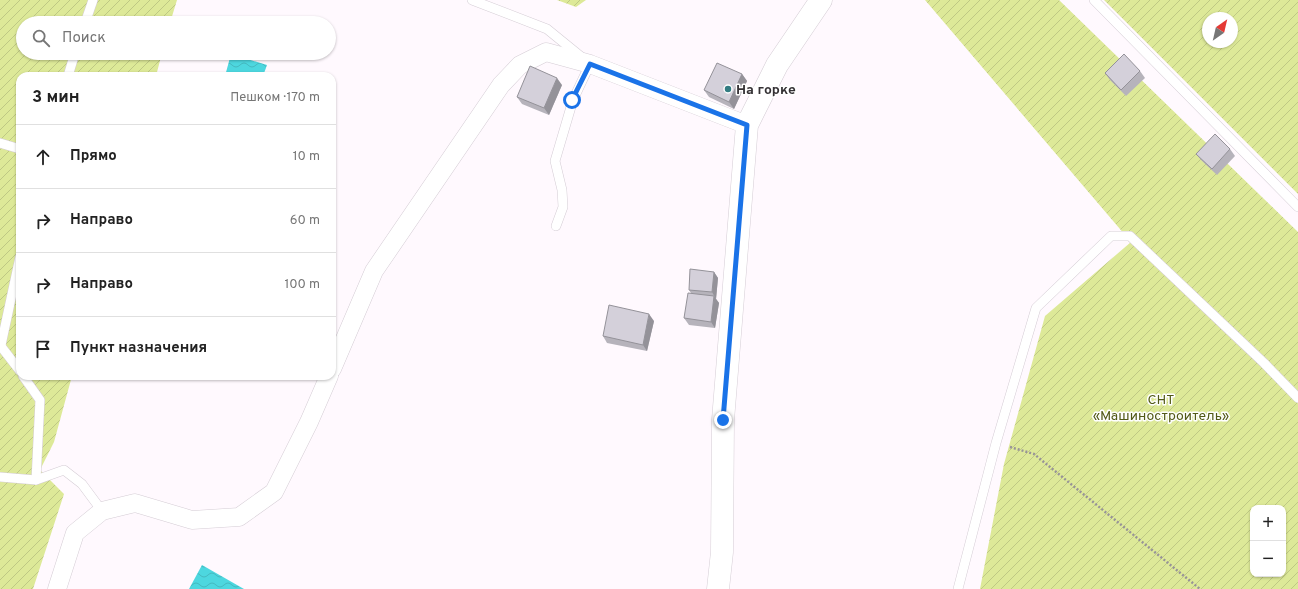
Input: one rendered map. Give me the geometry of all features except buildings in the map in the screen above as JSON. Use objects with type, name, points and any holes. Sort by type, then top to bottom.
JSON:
[{"type":"street","points":[[718,589],[722,552],[723,420],[747,125],[777,65],[821,0]]},
{"type":"street","points":[[336,360],[374,271],[501,85],[520,65],[546,52],[590,64],[747,125]]},
{"type":"street","points":[[56,589],[75,533],[102,511],[136,503],[192,520],[239,517],[274,492],[309,422],[327,380]]},
{"type":"lane","points":[[87,16],[93,0]]},
{"type":"lane","points":[[472,0],[547,29],[590,64],[572,100],[555,161],[562,190],[563,207],[556,226]]},
{"type":"lane","points":[[1094,0],[1298,207]]},
{"type":"lane","points":[[69,72],[73,60]]},
{"type":"lane","points":[[0,143],[16,148]]},
{"type":"lane","points":[[958,589],[996,443],[1036,308],[1111,236],[1130,236],[1264,363],[1298,398]]},
{"type":"lane","points":[[16,276],[1,345],[16,366]]},
{"type":"lane","points":[[26,380],[40,400],[36,480]]},
{"type":"lane","points":[[0,477],[36,480],[64,470],[82,484],[102,511]]},
{"type":"path","points":[[996,443],[1034,454],[1200,589]]},
{"type":"green space","points":[[0,0],[177,0],[172,16],[16,16],[16,60],[160,60],[157,72],[16,72],[16,380],[71,380],[54,442],[40,470],[64,494],[33,589],[0,589]]},
{"type":"green space","points":[[557,0],[586,0],[576,7]]},
{"type":"green space","name":"СНТ «Машиностроитель»","points":[[925,0],[1059,0],[1298,232],[1298,589],[980,589],[1004,464],[1045,316],[1131,242]]},
{"type":"green space","points":[[1104,0],[1298,0],[1298,194]]},
{"type":"water","points":[[229,60],[251,60],[267,65],[264,72],[226,72]]},
{"type":"water","points":[[202,565],[244,589],[189,589]]},
{"type":"place","name":"На горке","points":[[728,89]]},
{"type":"route","points":[[572,100],[590,64],[747,125],[723,420]]}]
